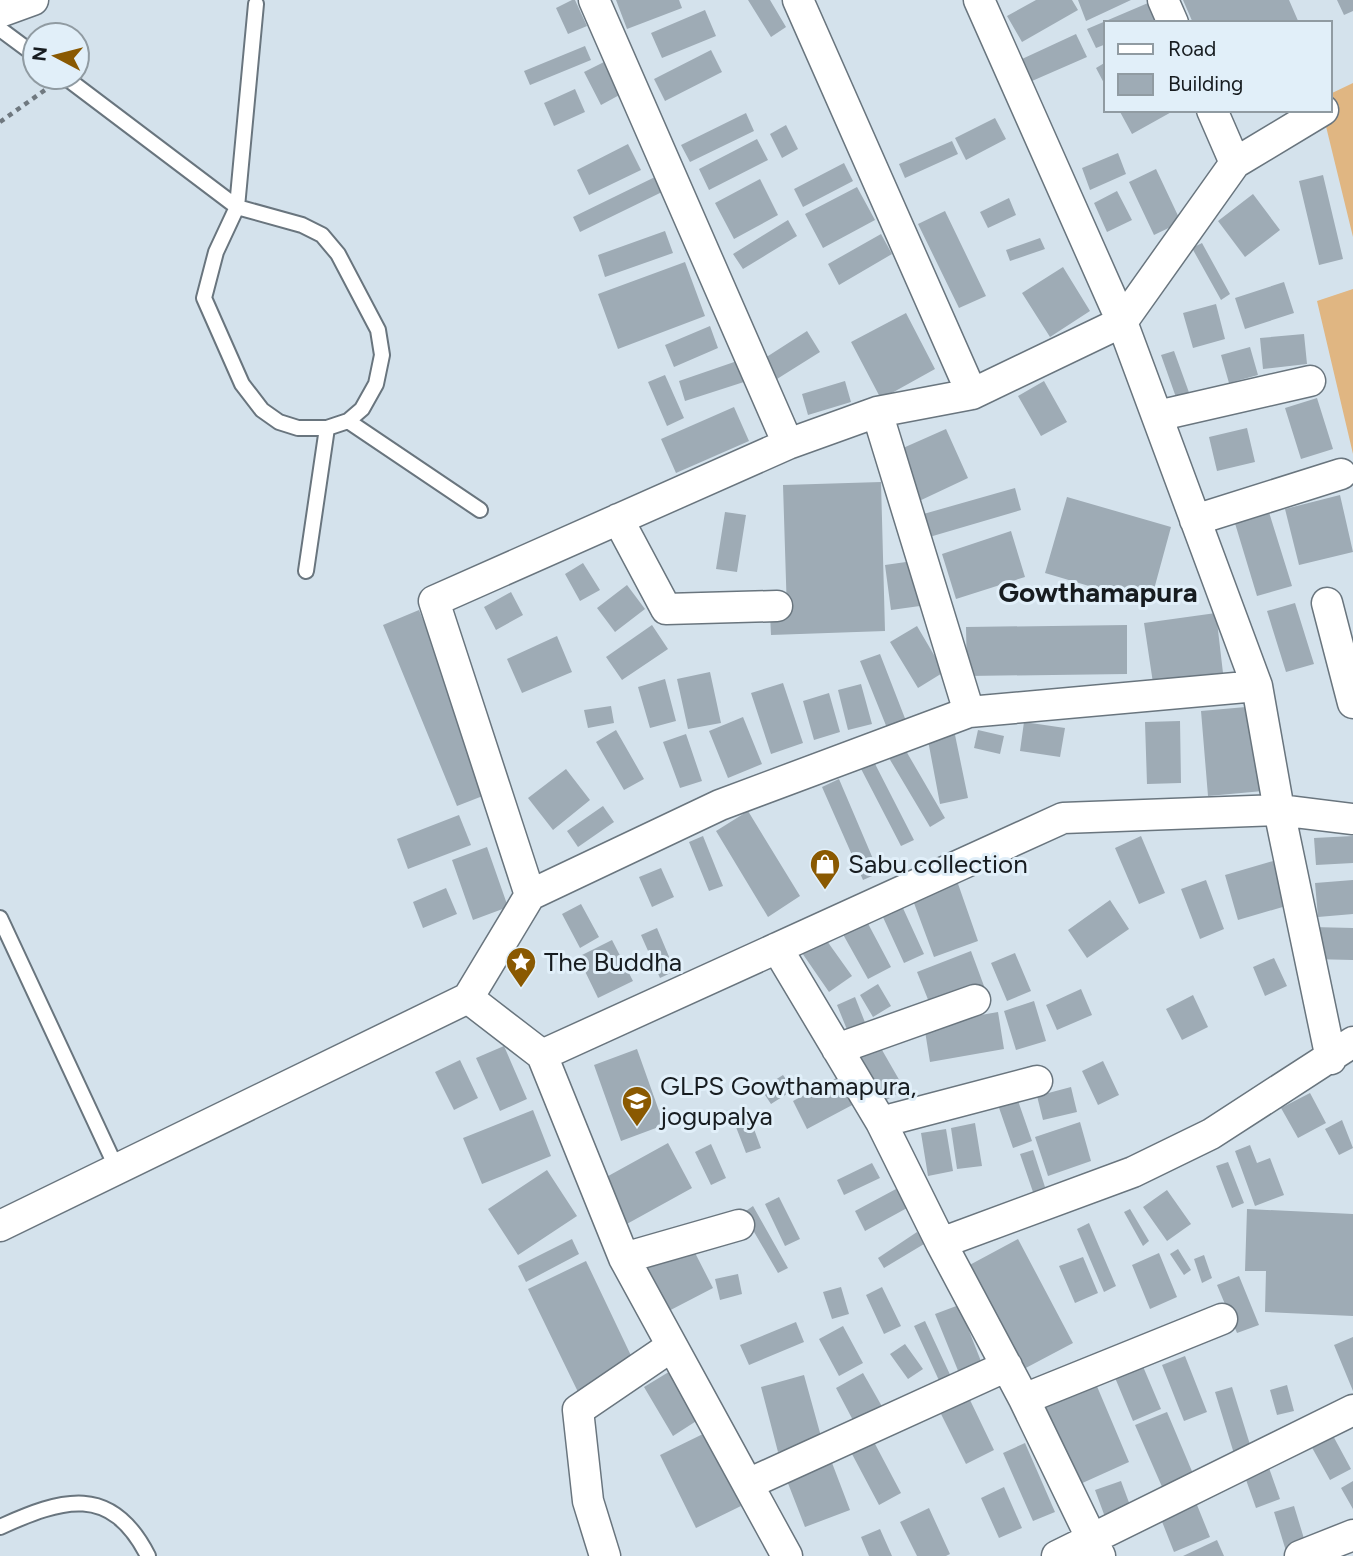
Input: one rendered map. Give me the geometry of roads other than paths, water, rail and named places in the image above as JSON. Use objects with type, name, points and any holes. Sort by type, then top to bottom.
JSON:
[{"type":"street","points":[[0,12],[32,0]]},
{"type":"street","points":[[594,0],[788,444]]},
{"type":"street","points":[[797,0],[972,394]]},
{"type":"street","points":[[941,1243],[1133,1172],[1211,1134],[1342,1051],[1279,810],[1257,686],[1122,322],[979,0]]},
{"type":"street","points":[[1163,0],[1172,21]]},
{"type":"street","points":[[1213,112],[1235,163]]},
{"type":"street","points":[[530,895],[434,601],[788,444],[877,412],[972,394],[1122,322],[1235,163],[1321,112]]},
{"type":"street","points":[[1157,416],[1311,381]]},
{"type":"street","points":[[877,412],[969,712]]},
{"type":"street","points":[[1195,520],[1341,474]]},
{"type":"street","points":[[618,519],[666,609],[777,606]]},
{"type":"street","points":[[1327,603],[1353,703]]},
{"type":"street","points":[[0,1226],[468,998],[530,895],[720,805],[969,712],[1257,686]]},
{"type":"street","points":[[542,1055],[1063,818],[1279,810],[1353,819]]},
{"type":"street","points":[[777,948],[881,1122],[1097,1546]]},
{"type":"street","points":[[468,998],[542,1055],[624,1258],[787,1556]]},
{"type":"street","points":[[837,1049],[975,1000]]},
{"type":"street","points":[[881,1122],[1037,1081]]},
{"type":"street","points":[[624,1258],[739,1225]]},
{"type":"street","points":[[1024,1399],[1222,1319]]},
{"type":"street","points":[[606,1556],[588,1501],[578,1410],[672,1346]]},
{"type":"street","points":[[748,1485],[1007,1366]]},
{"type":"street","points":[[1057,1556],[1097,1546],[1353,1410]]},
{"type":"street","points":[[1300,1556],[1353,1535]]},
{"type":"lane","points":[[84,91],[237,207],[275,216],[322,235],[338,254],[378,330],[382,355],[376,384],[362,409],[348,421],[327,428],[298,428],[279,422],[262,410],[242,384],[204,298],[216,252],[237,207],[256,4]]},
{"type":"lane","points":[[0,29],[21,45]]},
{"type":"lane","points":[[348,421],[480,510]]},
{"type":"lane","points":[[306,571],[327,428]]},
{"type":"lane","points":[[0,918],[117,1169]]},
{"type":"lane","points":[[0,1527],[46,1506],[82,1502],[116,1514],[139,1539],[148,1556]]},
{"type":"place","name":"Sabu collection","points":[[825,891]]},
{"type":"place","name":"The Buddha","points":[[521,989]]},
{"type":"place","name":"GLPS Gowthamapura, jogupalya","points":[[637,1128]]},
{"type":"district","name":"Gowthamapura","points":[[1098,592]]}]
